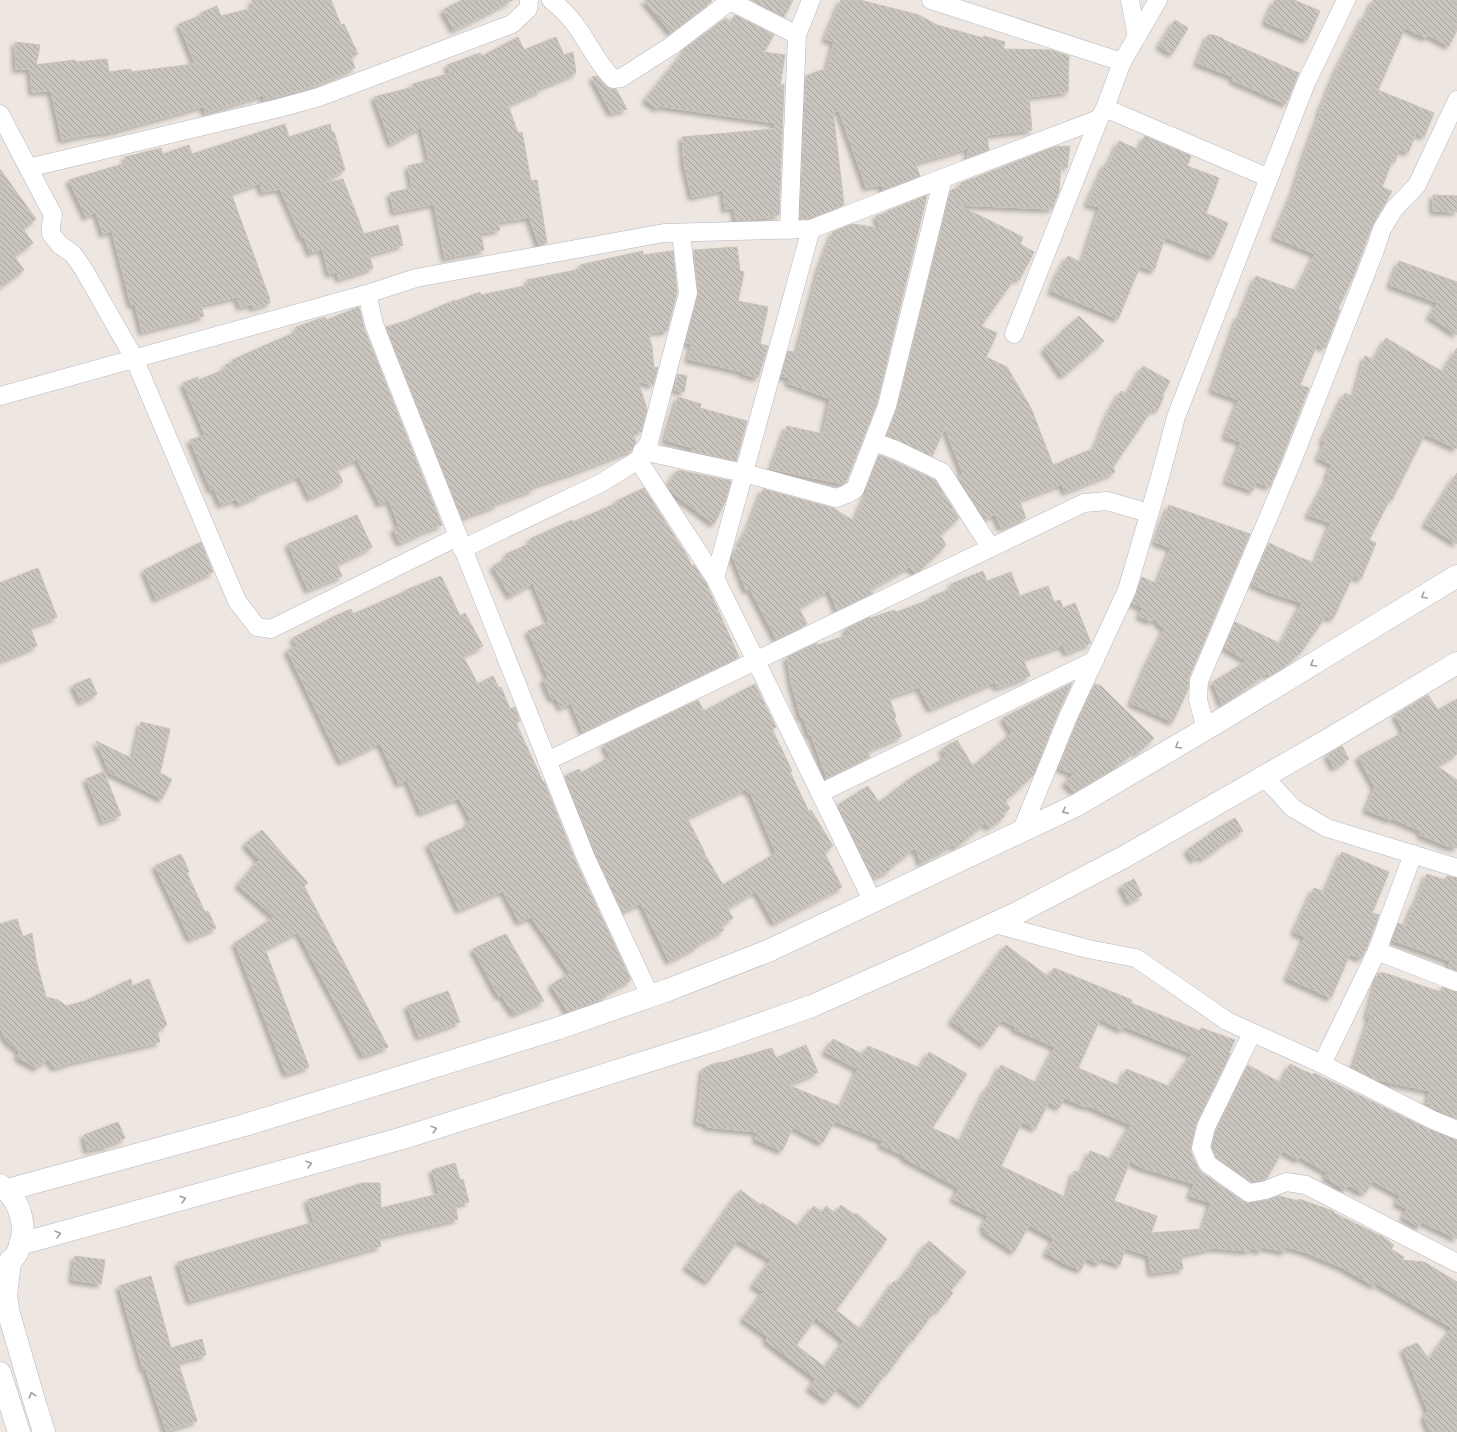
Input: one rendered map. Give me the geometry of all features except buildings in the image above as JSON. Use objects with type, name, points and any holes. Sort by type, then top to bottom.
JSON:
[{"type":"street","points":[[28,168],[279,108],[319,97],[512,24],[528,9],[529,0]]},
{"type":"street","points":[[551,0],[578,28],[604,70],[612,79],[621,78],[671,46],[730,0],[797,35]]},
{"type":"street","points":[[789,230],[797,35],[811,0]]},
{"type":"street","points":[[931,0],[1122,62]]},
{"type":"street","points":[[1130,0],[1137,37]]},
{"type":"street","points":[[1014,334],[1122,62],[1158,0]]},
{"type":"street","points":[[1021,832],[1068,717],[1127,590],[1176,417],[1306,83],[1346,0]]},
{"type":"street","points":[[1206,729],[1198,700],[1199,681],[1291,464],[1382,229],[1394,209],[1417,185],[1457,100]]},
{"type":"street","points":[[0,396],[367,294],[416,278],[664,233],[811,229],[943,178],[1102,113],[1269,178]]},
{"type":"street","points":[[0,114],[53,215],[51,234],[60,245],[73,254],[84,270],[134,358],[237,601],[257,627],[271,629],[460,543],[602,483],[640,455],[649,442],[688,293],[682,233]]},
{"type":"street","points":[[640,455],[744,473],[836,498],[855,489],[887,406],[943,178]]},
{"type":"street","points":[[714,578],[811,229]]},
{"type":"street","points":[[367,294],[374,324],[382,345],[586,858],[650,996]]},
{"type":"street","points":[[874,442],[896,450],[942,472],[991,548]]},
{"type":"street","points":[[640,455],[714,578],[756,661],[872,902]]},
{"type":"street","points":[[547,761],[1084,503],[1107,501],[1149,513]]},
{"type":"street","points":[[44,1432],[9,1314],[6,1296],[10,1259],[23,1225],[18,1206],[3,1187],[245,1125],[556,1029],[650,996],[768,951],[1077,806],[1457,576]]},
{"type":"street","points":[[820,793],[1095,660]]},
{"type":"street","points":[[10,1259],[715,1040],[812,1006],[994,924],[1124,857],[1264,777],[1457,663]]},
{"type":"street","points":[[1264,777],[1293,808],[1327,828],[1457,868]]},
{"type":"street","points":[[1322,1064],[1377,951],[1413,854]]},
{"type":"street","points":[[994,924],[1088,949],[1136,958],[1227,1021],[1322,1064],[1433,1120],[1457,1130]]},
{"type":"street","points":[[1377,951],[1457,982]]},
{"type":"street","points":[[1252,1033],[1206,1127],[1201,1148],[1208,1164],[1248,1193],[1266,1190],[1286,1182],[1306,1185],[1457,1263]]},
{"type":"street","points":[[0,1373],[19,1432]]}]
